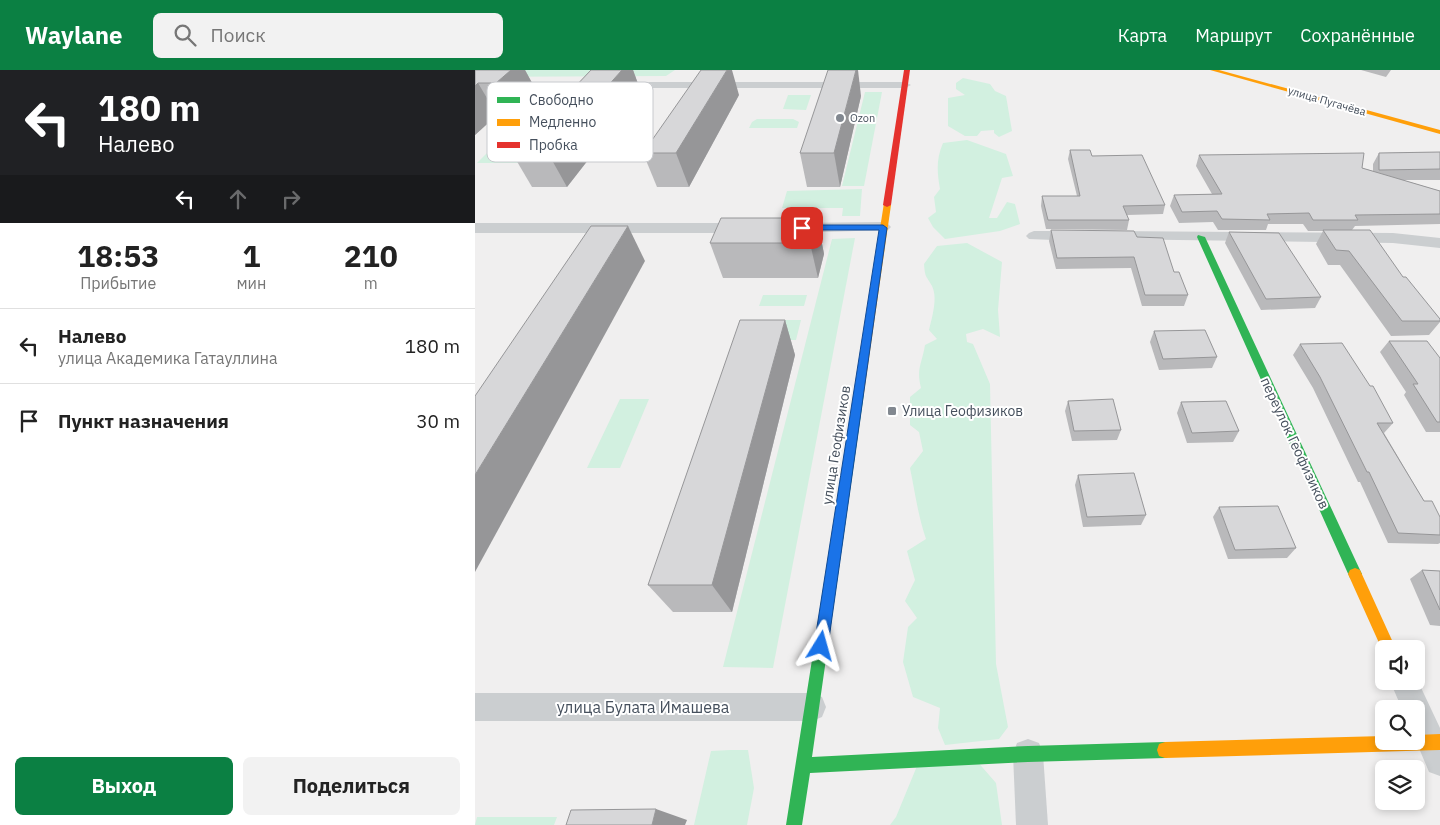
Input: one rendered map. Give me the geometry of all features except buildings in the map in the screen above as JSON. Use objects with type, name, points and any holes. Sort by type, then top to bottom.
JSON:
[{"type":"street","name":"улица Геофизиков","points":[[794,825],[907,70]]},
{"type":"street","name":"улица Пугачёва","points":[[1213,70],[1440,132]]},
{"type":"street","points":[[653,85],[905,85]]},
{"type":"street","points":[[475,228],[883,228]]},
{"type":"street","points":[[1034,236],[1393,238],[1438,246]]},
{"type":"street","name":"переулок Геофизиков","points":[[1201,237],[1385,640]]},
{"type":"street","name":"улица Булата Имашева","points":[[475,707],[811,707]]},
{"type":"street","points":[[803,765],[1028,754],[1437,748],[1425,726]]},
{"type":"street","points":[[1028,754],[1032,825]]},
{"type":"green space","points":[[475,70],[675,70],[666,76],[475,77]]},
{"type":"green space","points":[[963,78],[990,84],[995,91],[1006,96],[1012,131],[999,137],[994,133],[994,130],[981,131],[977,136],[965,136],[948,126],[948,98],[965,95],[956,89],[956,83]]},
{"type":"green space","points":[[865,92],[882,92],[864,186],[842,186]]},
{"type":"green space","points":[[788,95],[811,95],[806,110],[783,109]]},
{"type":"green space","points":[[757,119],[793,119],[799,122],[797,128],[749,128],[752,122]]},
{"type":"green space","points":[[967,140],[1006,154],[1013,176],[1002,178],[989,218],[997,218],[1007,202],[1015,204],[1020,224],[1000,231],[945,239],[933,227],[928,218],[936,212],[934,197],[940,189],[939,155],[943,143]]},
{"type":"green space","points":[[487,153],[487,162],[520,162],[519,163],[477,163]]},
{"type":"green space","points":[[862,189],[860,216],[842,216],[843,208],[782,208],[787,191]]},
{"type":"green space","points":[[855,238],[773,668],[723,667],[832,239]]},
{"type":"green space","points":[[967,243],[1002,262],[998,310],[1000,337],[983,329],[966,334],[967,342],[973,344],[990,384],[996,664],[1008,727],[999,739],[945,745],[938,728],[940,708],[913,697],[903,662],[908,627],[917,618],[905,601],[915,580],[907,551],[926,539],[910,468],[923,451],[919,432],[910,425],[910,397],[921,388],[919,371],[925,345],[937,339],[929,330],[934,308],[934,291],[925,274],[924,264],[937,246]]},
{"type":"green space","points":[[763,295],[807,295],[804,306],[759,306]]},
{"type":"green space","points":[[755,320],[801,320],[796,340],[748,340]]},
{"type":"green space","points":[[620,399],[649,399],[620,468],[587,468]]},
{"type":"green space","points":[[748,750],[754,788],[747,825],[694,825],[711,751]]},
{"type":"green space","points":[[976,760],[996,783],[1002,825],[890,825],[896,817],[917,766]]},
{"type":"green space","points":[[477,817],[557,817],[554,825],[475,825]]},
{"type":"traffic: fast","points":[[1201,237],[1355,574]]},
{"type":"traffic: fast","points":[[794,825],[859,393]]},
{"type":"traffic: fast","points":[[803,765],[1028,754],[1165,750]]},
{"type":"traffic: slow","points":[[1213,70],[1440,132]]},
{"type":"traffic: slow","points":[[859,393],[887,205]]},
{"type":"traffic: slow","points":[[1355,574],[1385,640]]},
{"type":"traffic: slow","points":[[1165,750],[1440,742]]},
{"type":"traffic: jam","points":[[887,205],[907,70]]},
{"type":"place","name":"Ozon","points":[[840,118]]},
{"type":"place","name":"Улица Геофизиков","points":[[892,411]]},
{"type":"route","points":[[802,228],[883,228],[821,646]]}]
